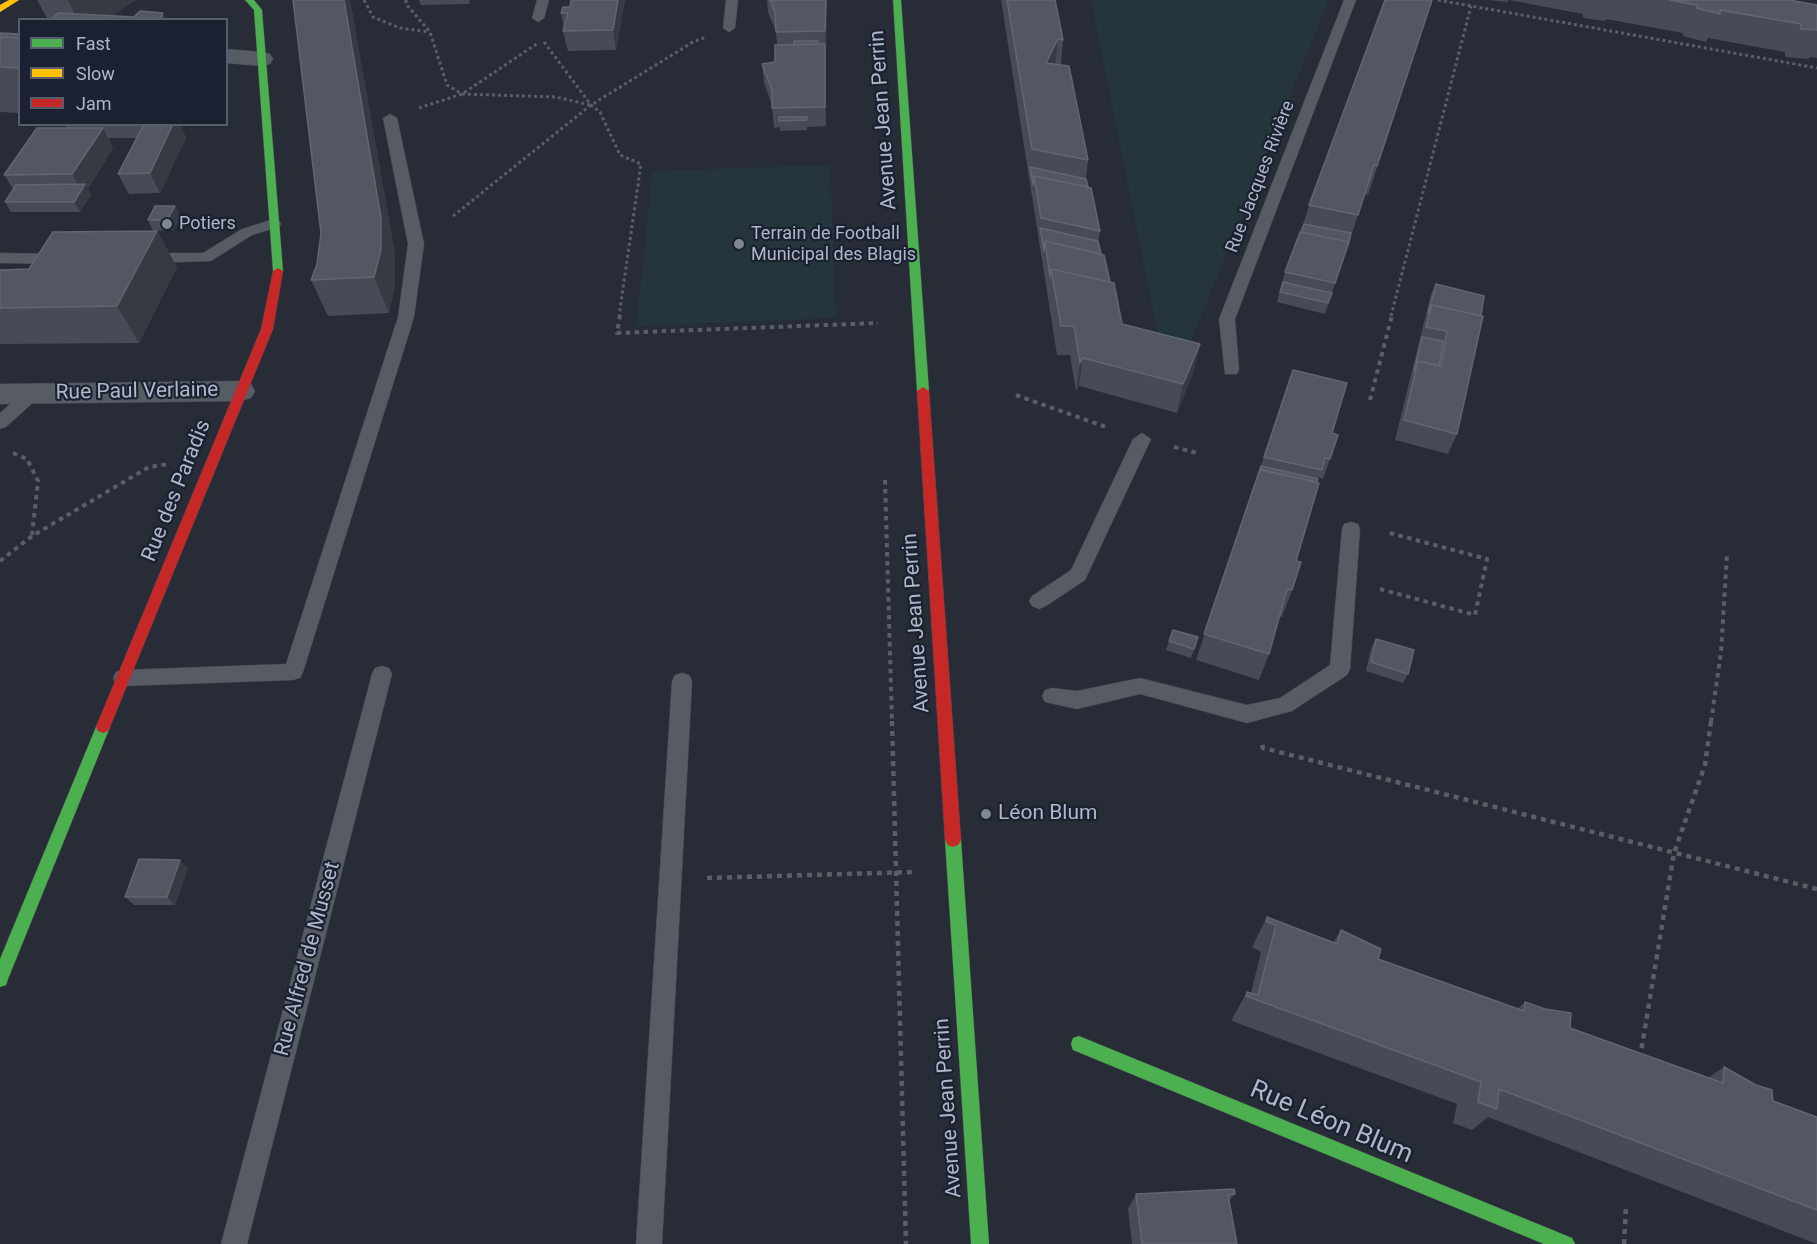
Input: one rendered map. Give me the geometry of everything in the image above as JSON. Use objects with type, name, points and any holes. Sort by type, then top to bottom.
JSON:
[{"type":"street","points":[[0,9],[15,0]]},
{"type":"street","name":"Rue des Paradis","points":[[0,979],[267,328],[278,278],[258,10],[249,0]]},
{"type":"street","name":"Avenue Jean Perrin","points":[[897,0],[980,1244]]},
{"type":"street","points":[[228,56],[262,58]]},
{"type":"street","name":"Rue Paul Verlaine","points":[[0,394],[241,390]]},
{"type":"street","name":"Rue Léon Blum","points":[[1079,1044],[1566,1244]]},
{"type":"lane","points":[[729,28],[732,0]]},
{"type":"lane","name":"Rue Jacques Rivière","points":[[1231,370],[1227,319],[1350,0]]},
{"type":"lane","points":[[538,18],[543,2]]},
{"type":"lane","points":[[123,678],[293,672],[406,317],[416,244],[390,117]]},
{"type":"lane","points":[[128,258],[206,258],[247,232],[274,224]]},
{"type":"lane","points":[[0,258],[84,259]]},
{"type":"lane","name":"Rue Paul Verlaine","points":[[0,423],[33,393]]},
{"type":"lane","points":[[1039,602],[1078,575],[1142,439]]},
{"type":"lane","points":[[1052,696],[1077,700],[1140,686],[1247,714],[1285,705],[1340,669],[1351,529]]},
{"type":"lane","name":"Rue Alfred de Musset","points":[[234,1244],[382,674]]},
{"type":"lane","points":[[649,1244],[682,681]]},
{"type":"path","points":[[364,0],[373,17],[400,28],[430,32]]},
{"type":"path","points":[[406,0],[406,4],[430,32],[447,85],[462,94],[556,97],[591,105]]},
{"type":"path","points":[[1438,0],[1817,68]]},
{"type":"path","points":[[390,117],[462,94],[558,28],[543,2]]},
{"type":"path","points":[[1370,400],[1471,6]]},
{"type":"path","points":[[453,216],[591,105],[693,42],[729,28]]},
{"type":"path","points":[[542,40],[591,105],[600,112],[620,155],[641,164],[617,333],[879,323]]},
{"type":"path","points":[[1016,395],[1142,439],[1197,453]]},
{"type":"path","points":[[9,451],[27,459],[38,482],[32,536]]},
{"type":"path","points":[[0,561],[32,536],[149,466],[214,457]]},
{"type":"path","points":[[885,468],[894,873],[906,1244]]},
{"type":"path","points":[[1347,580],[1475,615],[1486,559],[1385,532]]},
{"type":"path","points":[[1639,1068],[1674,853],[1704,765],[1721,652],[1727,554]]},
{"type":"path","points":[[1247,714],[1263,748],[1817,889]]},
{"type":"path","points":[[670,879],[894,873]]},
{"type":"path","points":[[1624,1244],[1626,1207]]},
{"type":"shaded area","points":[[1091,0],[1329,0],[1188,348],[1158,335]]},
{"type":"shaded area","name":"Terrain de Football Municipal des Blagis","points":[[830,165],[836,318],[636,326],[653,171]]},
{"type":"building","points":[[293,0],[344,0],[381,218],[381,250],[374,277],[311,280],[317,264],[321,233]]},
{"type":"building","points":[[571,0],[618,0],[613,30],[563,31],[568,13],[561,13],[563,7],[570,7]]},
{"type":"building","points":[[770,0],[826,0],[825,31],[776,32],[775,13]]},
{"type":"building","points":[[1007,0],[1055,0],[1063,40],[1058,39],[1046,63],[1069,66],[1088,160],[1032,149]]},
{"type":"building","points":[[1385,0],[1432,0],[1377,166],[1374,165],[1358,215],[1309,205]]},
{"type":"building","points":[[1670,0],[1789,0],[1817,5],[1817,30],[1801,29],[1801,24],[1720,10],[1720,14],[1697,8],[1697,5]]},
{"type":"building","points":[[140,11],[163,13],[161,18],[53,18],[58,13],[134,17]]},
{"type":"building","points":[[0,33],[18,34],[18,38],[0,37]]},
{"type":"building","points":[[0,37],[18,38],[18,68],[0,67]]},
{"type":"building","points":[[794,41],[818,41],[818,44],[794,45]]},
{"type":"building","points":[[825,44],[825,107],[772,108],[772,90],[762,64],[775,62],[775,45]]},
{"type":"building","points":[[779,117],[807,117],[807,120],[779,121]]},
{"type":"building","points":[[143,126],[172,126],[150,173],[118,174]]},
{"type":"building","points":[[37,128],[103,128],[72,174],[4,175]]},
{"type":"building","points":[[1030,167],[1086,179],[1088,187],[1034,176],[1033,185]]},
{"type":"building","points":[[1034,176],[1091,188],[1100,231],[1041,218]]},
{"type":"building","points":[[85,184],[74,202],[5,202],[16,185]]},
{"type":"building","points":[[155,206],[175,206],[167,220],[148,220]]},
{"type":"building","points":[[1304,224],[1351,233],[1349,242],[1301,232]]},
{"type":"building","points":[[1040,228],[1098,241],[1101,254],[1045,241],[1044,251]]},
{"type":"building","points":[[157,231],[117,306],[0,308],[0,270],[29,269],[53,232]]},
{"type":"building","points":[[1300,232],[1349,242],[1335,283],[1285,272]]},
{"type":"building","points":[[1045,241],[1104,255],[1110,282],[1051,269],[1050,277]]},
{"type":"building","points":[[1051,269],[1114,283],[1122,324],[1200,344],[1183,384],[1083,358],[1080,363],[1074,326],[1061,326]]},
{"type":"building","points":[[1283,282],[1332,293],[1328,303],[1280,292]]},
{"type":"building","points":[[1436,284],[1484,296],[1481,316],[1432,305],[1428,314]]},
{"type":"building","points":[[1432,305],[1483,316],[1457,434],[1404,420],[1418,361],[1441,366],[1447,331],[1426,327]]},
{"type":"building","points":[[1422,337],[1443,341],[1439,366],[1418,361],[1414,371]]},
{"type":"building","points":[[1293,370],[1347,383],[1332,433],[1338,435],[1330,459],[1325,458],[1322,470],[1264,457]]},
{"type":"building","points":[[1261,466],[1318,479],[1317,482],[1260,470]]},
{"type":"building","points":[[1260,469],[1319,483],[1296,561],[1301,562],[1292,590],[1287,589],[1269,654],[1204,634]]},
{"type":"building","points":[[1173,630],[1198,637],[1194,649],[1169,641]]},
{"type":"building","points":[[1376,639],[1414,650],[1408,674],[1371,662]]},
{"type":"building","points":[[139,859],[180,860],[167,897],[125,897]]},
{"type":"building","points":[[1267,917],[1337,944],[1341,930],[1381,949],[1378,959],[1524,1011],[1525,1002],[1545,1009],[1571,1013],[1570,1028],[1723,1083],[1724,1067],[1756,1085],[1772,1090],[1773,1101],[1817,1117],[1817,1210],[1499,1089],[1497,1109],[1478,1102],[1481,1082],[1246,996],[1247,992],[1258,995],[1276,925],[1266,921]]},
{"type":"building","points":[[1234,1189],[1235,1194],[1228,1195],[1237,1244],[1142,1244],[1136,1194]]},
{"type":"traffic: fast","points":[[249,0],[258,10],[278,271]]},
{"type":"traffic: fast","points":[[897,0],[923,391]]},
{"type":"traffic: fast","points":[[0,979],[103,727]]},
{"type":"traffic: fast","points":[[953,840],[980,1244]]},
{"type":"traffic: fast","points":[[1079,1044],[1566,1244]]},
{"type":"traffic: slow","points":[[0,9],[15,0]]},
{"type":"traffic: jam","points":[[103,727],[267,329],[278,271]]},
{"type":"traffic: jam","points":[[923,391],[953,840]]},
{"type":"place","name":"Potiers","points":[[167,224]]},
{"type":"place","name":"Terrain de Football Municipal des Blagis","points":[[739,244]]},
{"type":"place","name":"Léon Blum","points":[[986,814]]}]
